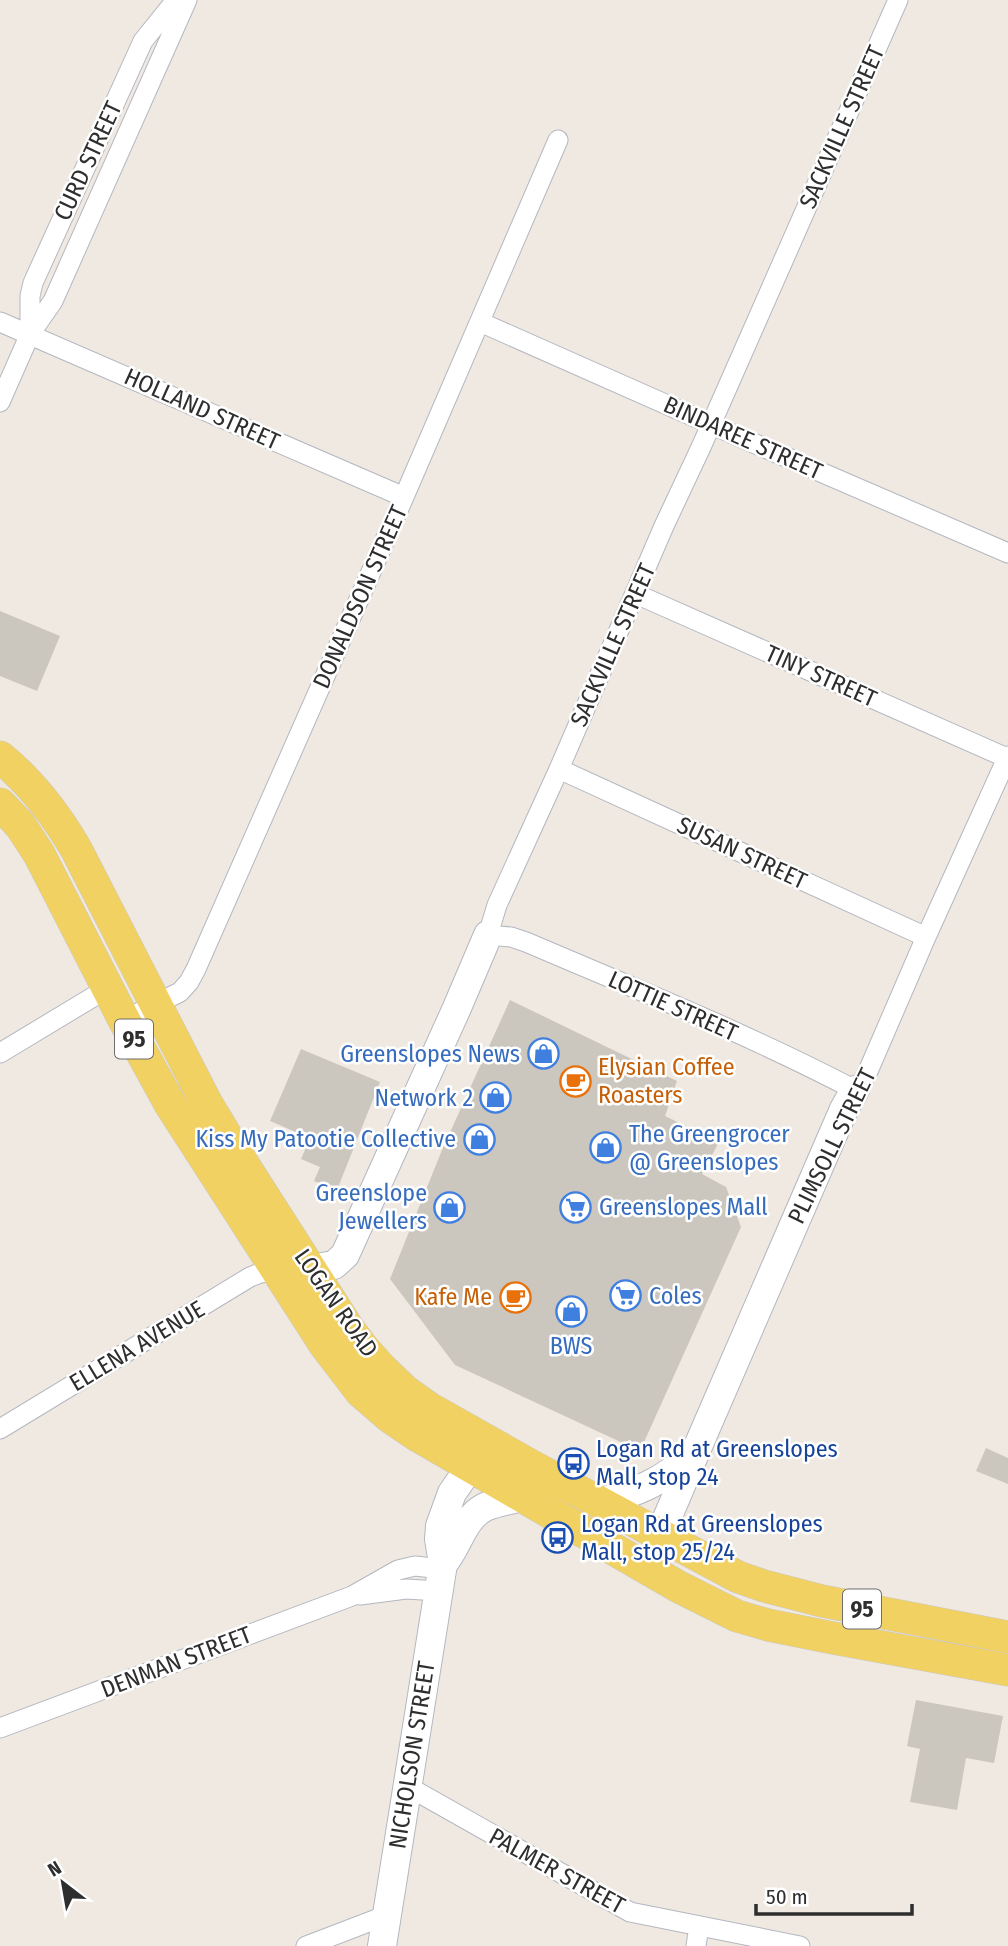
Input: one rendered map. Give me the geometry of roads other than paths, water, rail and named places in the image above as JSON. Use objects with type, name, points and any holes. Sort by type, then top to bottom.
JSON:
[{"type":"main road","name":"LOGAN ROAD","points":[[0,757],[21,774],[60,822],[207,1104],[348,1328],[381,1368],[405,1391],[429,1408],[598,1503],[738,1577],[822,1601],[1008,1637]]},
{"type":"main road","name":"LOGAN ROAD","points":[[0,804],[20,825],[39,854],[170,1104],[336,1361],[361,1392],[390,1417],[470,1467],[679,1587],[737,1616],[833,1639],[1008,1670]]},
{"type":"main road","points":[[108,988],[138,971]]},
{"type":"main road","points":[[277,1271],[310,1269]]},
{"type":"main road","name":"NICHOLSON STREET","points":[[470,1467],[489,1442]]},
{"type":"main road","points":[[663,1537],[666,1554],[671,1562],[706,1585],[737,1616]]},
{"type":"street","name":"CURD STREET","points":[[30,334],[33,283],[143,41],[176,0]]},
{"type":"street","name":"CURD STREET","points":[[0,402],[30,334],[53,301],[187,0]]},
{"type":"street","name":"SACKVILLE STREET","points":[[310,1269],[334,1265],[345,1255],[456,1010],[488,935],[492,915],[898,0]]},
{"type":"street","name":"DONALDSON STREET","points":[[124,1020],[184,989],[196,969],[558,140]]},
{"type":"street","name":"HOLLAND STREET","points":[[0,322],[404,497]]},
{"type":"street","name":"BINDAREE STREET","points":[[480,322],[1008,553]]},
{"type":"street","name":"TINY STREET","points":[[636,594],[1008,757]]},
{"type":"street","name":"PLIMSOLL STREET","points":[[663,1537],[665,1523],[697,1447],[844,1109],[869,1069],[1008,757]]},
{"type":"street","name":"SUSAN STREET","points":[[559,769],[926,937]]},
{"type":"street","name":"LOTTIE STREET","points":[[488,935],[512,937],[526,942],[731,1030],[855,1090]]},
{"type":"street","points":[[0,1053],[108,988]]},
{"type":"street","name":"ELLENA AVENUE","points":[[0,1429],[250,1277],[277,1271]]},
{"type":"street","points":[[598,1503],[657,1482],[678,1468],[697,1447]]},
{"type":"street","name":"NICHOLSON STREET","points":[[382,1946],[441,1575],[440,1526],[452,1493],[470,1467]]},
{"type":"street","name":"NICHOLSON STREET","points":[[441,1575],[469,1521],[479,1511],[523,1497]]},
{"type":"street","name":"DENMAN STREET","points":[[0,1728],[352,1596],[403,1568],[415,1566],[441,1575]]},
{"type":"street","name":"PALMER STREET","points":[[407,1786],[621,1908],[697,1936],[800,1946]]},
{"type":"street","points":[[306,1946],[387,1915]]},
{"type":"place","name":"Greenslopes News","points":[[543,1054]]},
{"type":"place","name":"Elysian Coffee Roasters","points":[[575,1081]]},
{"type":"place","name":"Network 2","points":[[496,1098]]},
{"type":"place","name":"Kiss My Patootie Collective","points":[[479,1139]]},
{"type":"place","name":"The Greengrocer @ Greenslopes","points":[[606,1148]]},
{"type":"place","name":"Greenslope Jewellers","points":[[450,1207]]},
{"type":"place","name":"Greenslopes Mall","points":[[576,1207]]},
{"type":"place","name":"Coles","points":[[626,1296]]},
{"type":"place","name":"Kafe Me","points":[[515,1297]]},
{"type":"place","name":"BWS","points":[[571,1312]]},
{"type":"place","name":"Logan Rd at Greenslopes Mall, stop 24","points":[[573,1463]]},
{"type":"place","name":"Logan Rd at Greenslopes Mall, stop 25/24","points":[[558,1538]]}]
